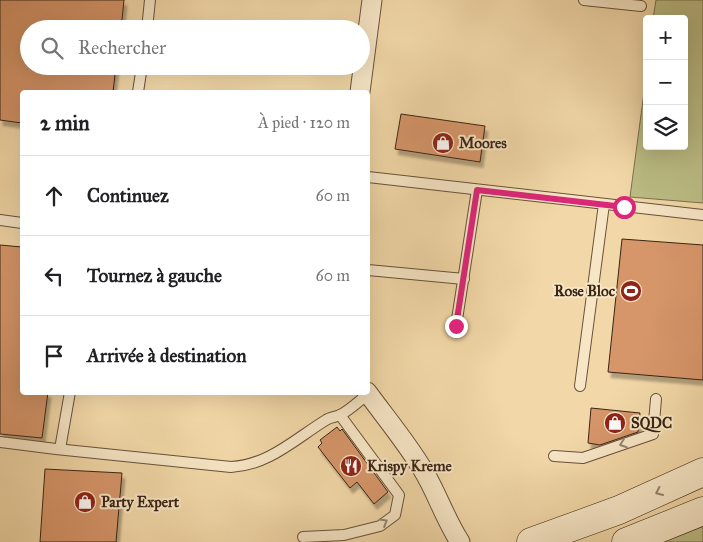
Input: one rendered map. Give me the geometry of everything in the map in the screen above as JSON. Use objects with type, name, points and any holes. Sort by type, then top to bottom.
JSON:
[{"type":"main road","points":[[531,542],[619,510],[703,472]]},
{"type":"main road","points":[[626,542],[703,511]]},
{"type":"street","points":[[369,20],[372,0]]},
{"type":"street","points":[[360,90],[361,75]]},
{"type":"street","points":[[370,395],[422,468],[450,526],[460,542]]},
{"type":"lane","points":[[148,20],[150,0]]},
{"type":"lane","points":[[584,0],[642,6]]},
{"type":"lane","points":[[138,90],[141,75]]},
{"type":"lane","points":[[370,177],[703,215]]},
{"type":"lane","points":[[456,326],[477,190]]},
{"type":"lane","points":[[580,386],[604,204]]},
{"type":"lane","points":[[0,220],[20,223]]},
{"type":"lane","points":[[370,270],[464,279]]},
{"type":"lane","points":[[60,450],[69,395]]},
{"type":"lane","points":[[0,442],[60,450],[231,467],[240,466],[259,462],[283,450],[328,418],[340,415],[365,395]]},
{"type":"lane","points":[[554,456],[583,458],[653,434],[656,400]]},
{"type":"lane","points":[[303,537],[344,535],[380,526],[395,515],[399,495],[340,415]]},
{"type":"green space","points":[[656,0],[703,0],[703,203],[630,197],[643,100],[643,150],[688,150],[688,15],[654,15]]},
{"type":"green space","points":[[701,527],[703,528],[703,542],[664,542]]},
{"type":"building","points":[[0,0],[124,0],[122,20],[20,20],[20,75],[115,75],[113,90],[20,90],[20,123],[0,120]]},
{"type":"building","points":[[401,114],[485,126],[480,162],[395,149]]},
{"type":"building","points":[[622,239],[703,245],[703,380],[608,372]]},
{"type":"building","points":[[0,245],[20,247],[20,395],[48,395],[42,438],[0,434]]},
{"type":"building","name":"SQDC","points":[[591,408],[640,413],[638,432],[600,445],[588,443]]},
{"type":"building","points":[[337,427],[340,431],[342,429],[388,492],[374,504],[357,482],[350,488],[318,447],[322,443],[320,440]]},
{"type":"building","points":[[45,469],[122,473],[116,542],[40,542]]},
{"type":"place","name":"Moores","points":[[443,143]]},
{"type":"place","name":"Rose Bloc","points":[[631,291]]},
{"type":"place","name":"SQDC","points":[[615,423]]},
{"type":"place","name":"Krispy Kreme","points":[[351,466]]},
{"type":"place","name":"Party Expert","points":[[85,502]]},
{"type":"route","points":[[456,326],[477,190],[624,207]]}]
